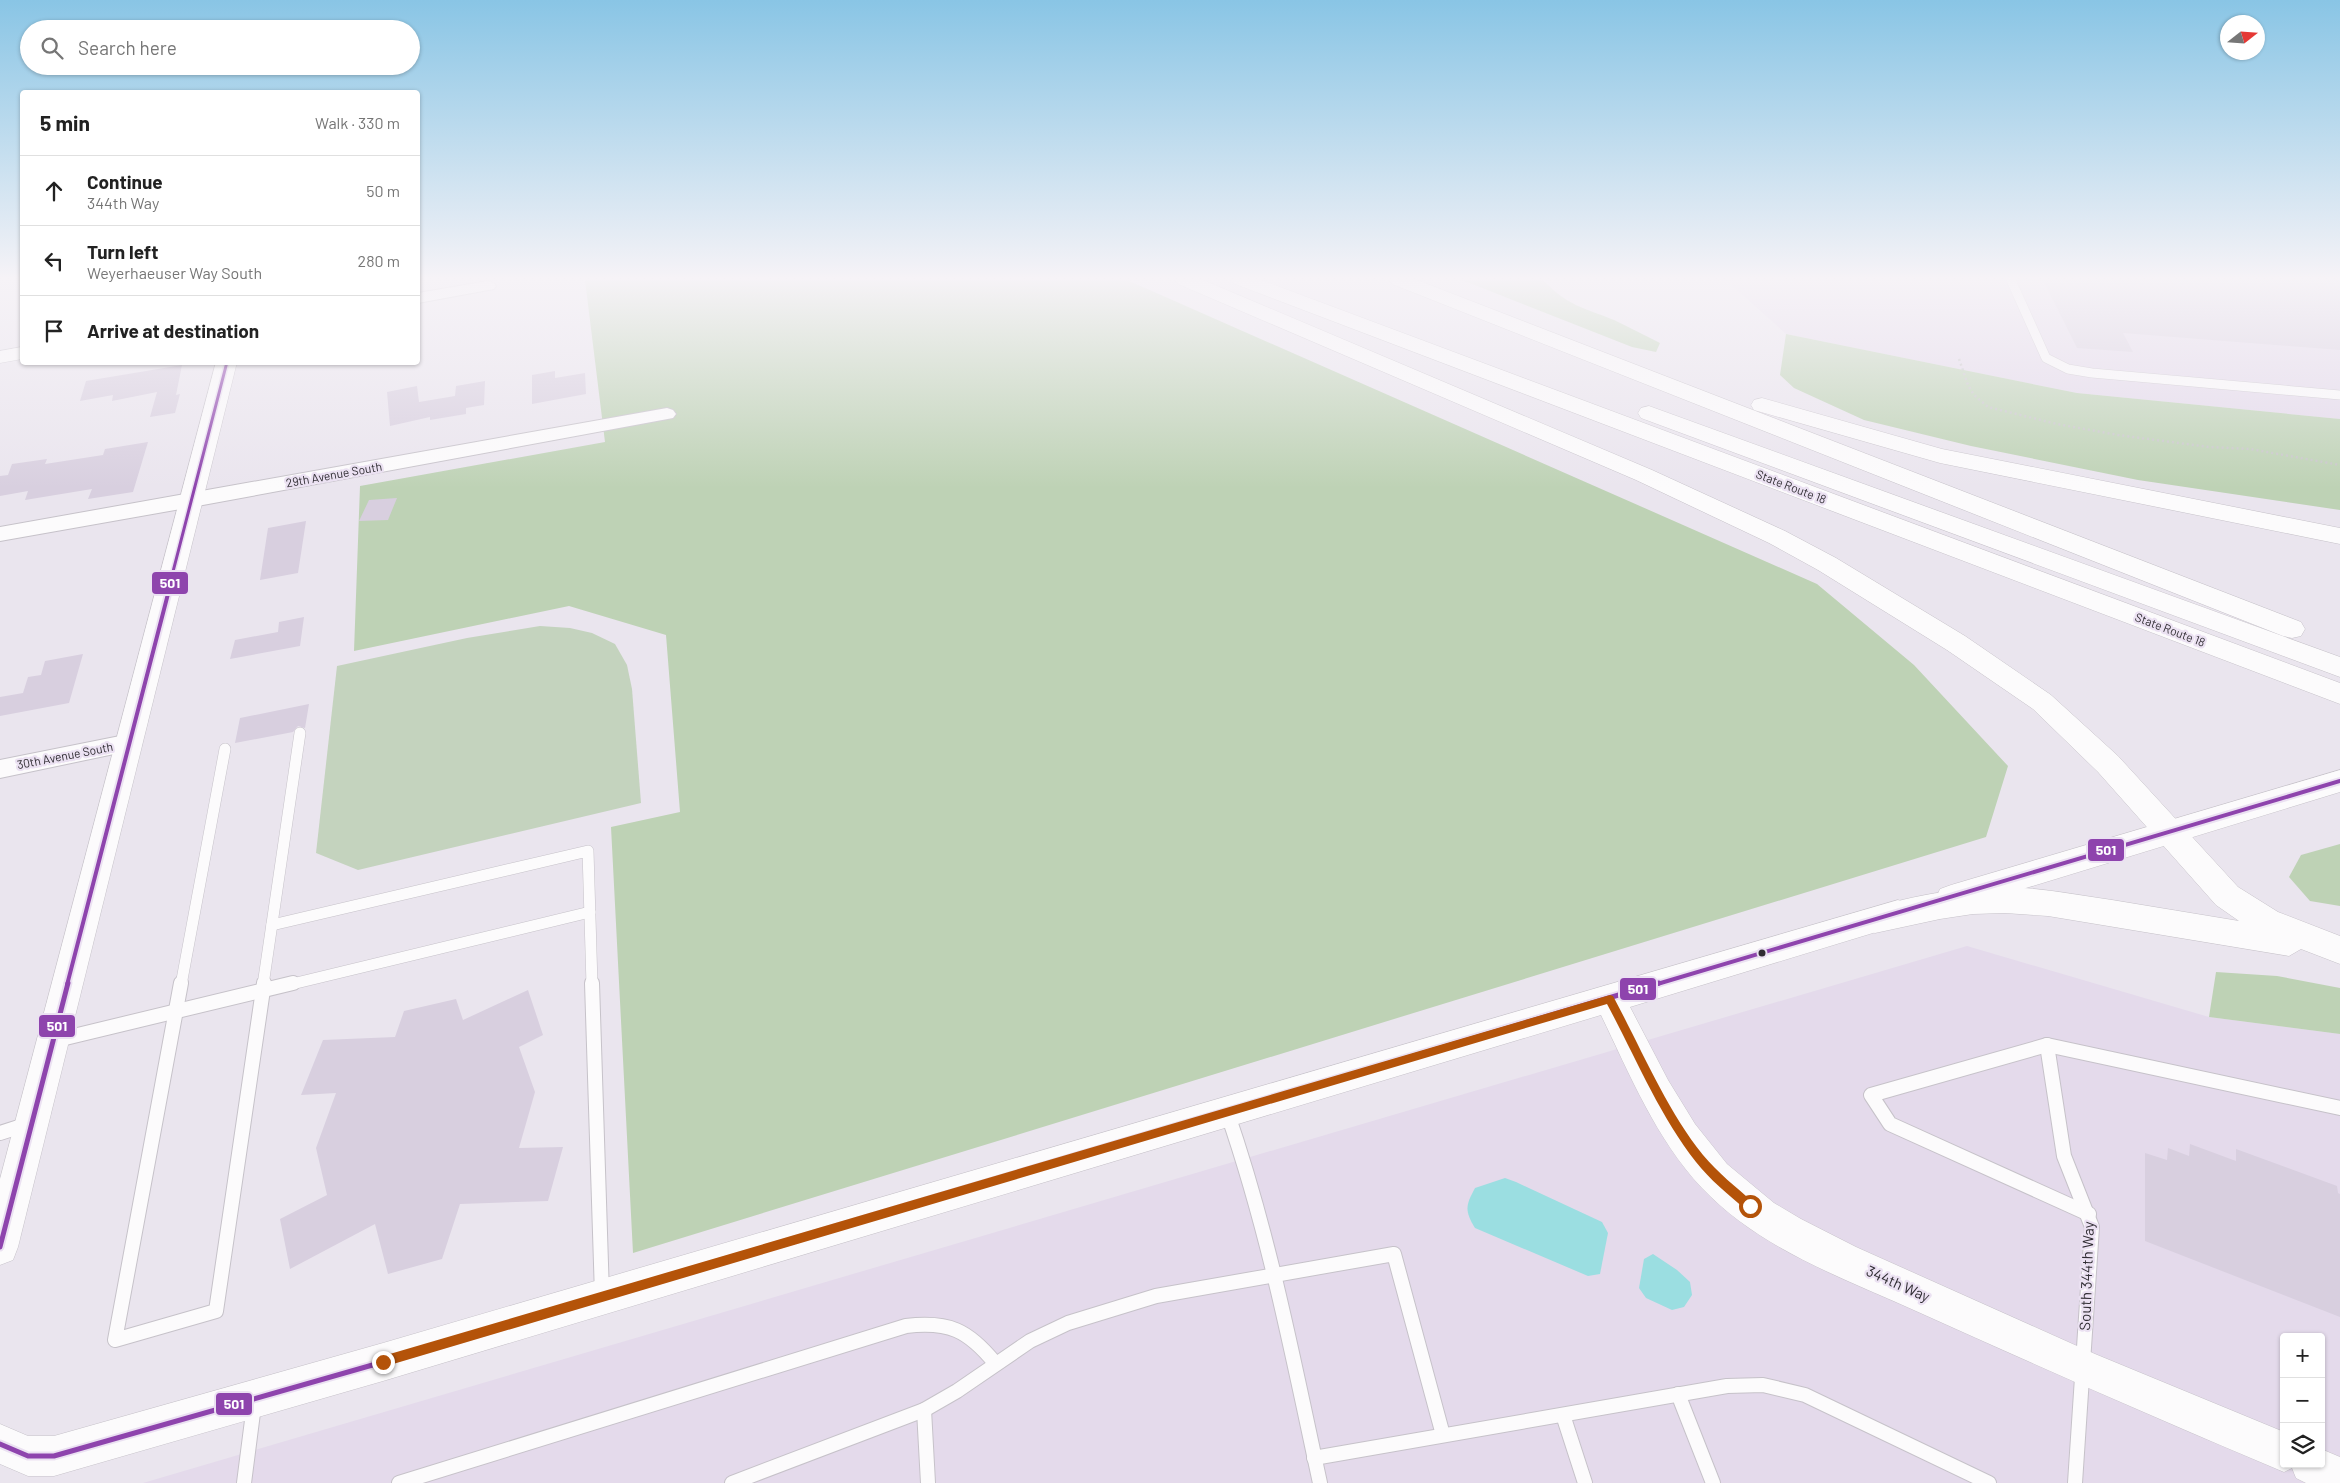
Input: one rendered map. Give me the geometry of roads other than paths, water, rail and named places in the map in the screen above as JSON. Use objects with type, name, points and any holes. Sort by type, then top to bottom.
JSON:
[{"type":"main road","points":[[1348,349],[1644,475],[1777,537],[1827,564],[1956,643],[2042,702],[2108,764],[2227,896],[2250,914],[2286,931],[2340,950]]},
{"type":"main road","name":"State Route 18","points":[[1426,349],[2340,694]]},
{"type":"main road","name":"State Route 18","points":[[1479,349],[2340,667]]},
{"type":"main road","points":[[1577,349],[2340,648]]},
{"type":"main road","points":[[0,357],[20,353]]},
{"type":"main road","points":[[1602,359],[1940,456],[2340,536]]},
{"type":"main road","points":[[0,1247],[226,365]]},
{"type":"main road","points":[[0,1444],[28,1456],[54,1456],[1610,999],[2340,781]]},
{"type":"main road","points":[[1875,920],[1973,901],[2048,903],[2340,950]]},
{"type":"main road","name":"344th Way","points":[[1610,999],[1676,1124],[1699,1158],[1716,1177],[1750,1206],[1786,1230],[1834,1256],[2083,1368],[2280,1450]]},
{"type":"main road","points":[[2319,1468],[2340,1478]]},
{"type":"street","name":"29th Avenue South","points":[[0,534],[192,501],[667,414]]},
{"type":"street","name":"30th Avenue South","points":[[0,769],[130,743]]},
{"type":"lane","points":[[2042,349],[2046,358],[2068,369],[2092,373],[2340,395]]},
{"type":"lane","points":[[225,749],[114,1340],[216,1311],[300,733]]},
{"type":"lane","points":[[272,925],[588,851],[602,1296]]},
{"type":"lane","points":[[53,1041],[590,912]]},
{"type":"lane","points":[[2090,1214],[1890,1124],[1872,1095],[2047,1045],[2340,1108]]},
{"type":"lane","name":"South 344th Way","points":[[2047,1045],[2064,1156],[2069,1174],[2090,1214],[2092,1227],[2075,1483]]},
{"type":"lane","points":[[1227,1112],[1247,1163],[1320,1483]]},
{"type":"lane","points":[[0,1133],[32,1123]]},
{"type":"lane","points":[[732,1483],[924,1410],[957,1391],[995,1363],[1030,1341],[1068,1324],[1108,1310],[1156,1296],[1394,1254],[1443,1435]]},
{"type":"lane","points":[[399,1483],[879,1333],[915,1324],[941,1324],[960,1330],[979,1342],[995,1363]]},
{"type":"lane","points":[[1314,1458],[1727,1386],[1764,1385],[1805,1395],[1989,1483]]},
{"type":"lane","points":[[1678,1394],[1712,1483]]},
{"type":"lane","points":[[244,1483],[255,1398]]},
{"type":"lane","points":[[924,1410],[928,1483]]},
{"type":"lane","points":[[1563,1415],[1585,1483]]},
{"type":"water","points":[[1505,1178],[1602,1222],[1608,1233],[1600,1274],[1588,1276],[1475,1228],[1469,1217],[1468,1203],[1475,1188]]},
{"type":"water","points":[[1653,1254],[1677,1270],[1690,1282],[1692,1295],[1684,1307],[1672,1310],[1646,1298],[1639,1288],[1644,1259]]}]
